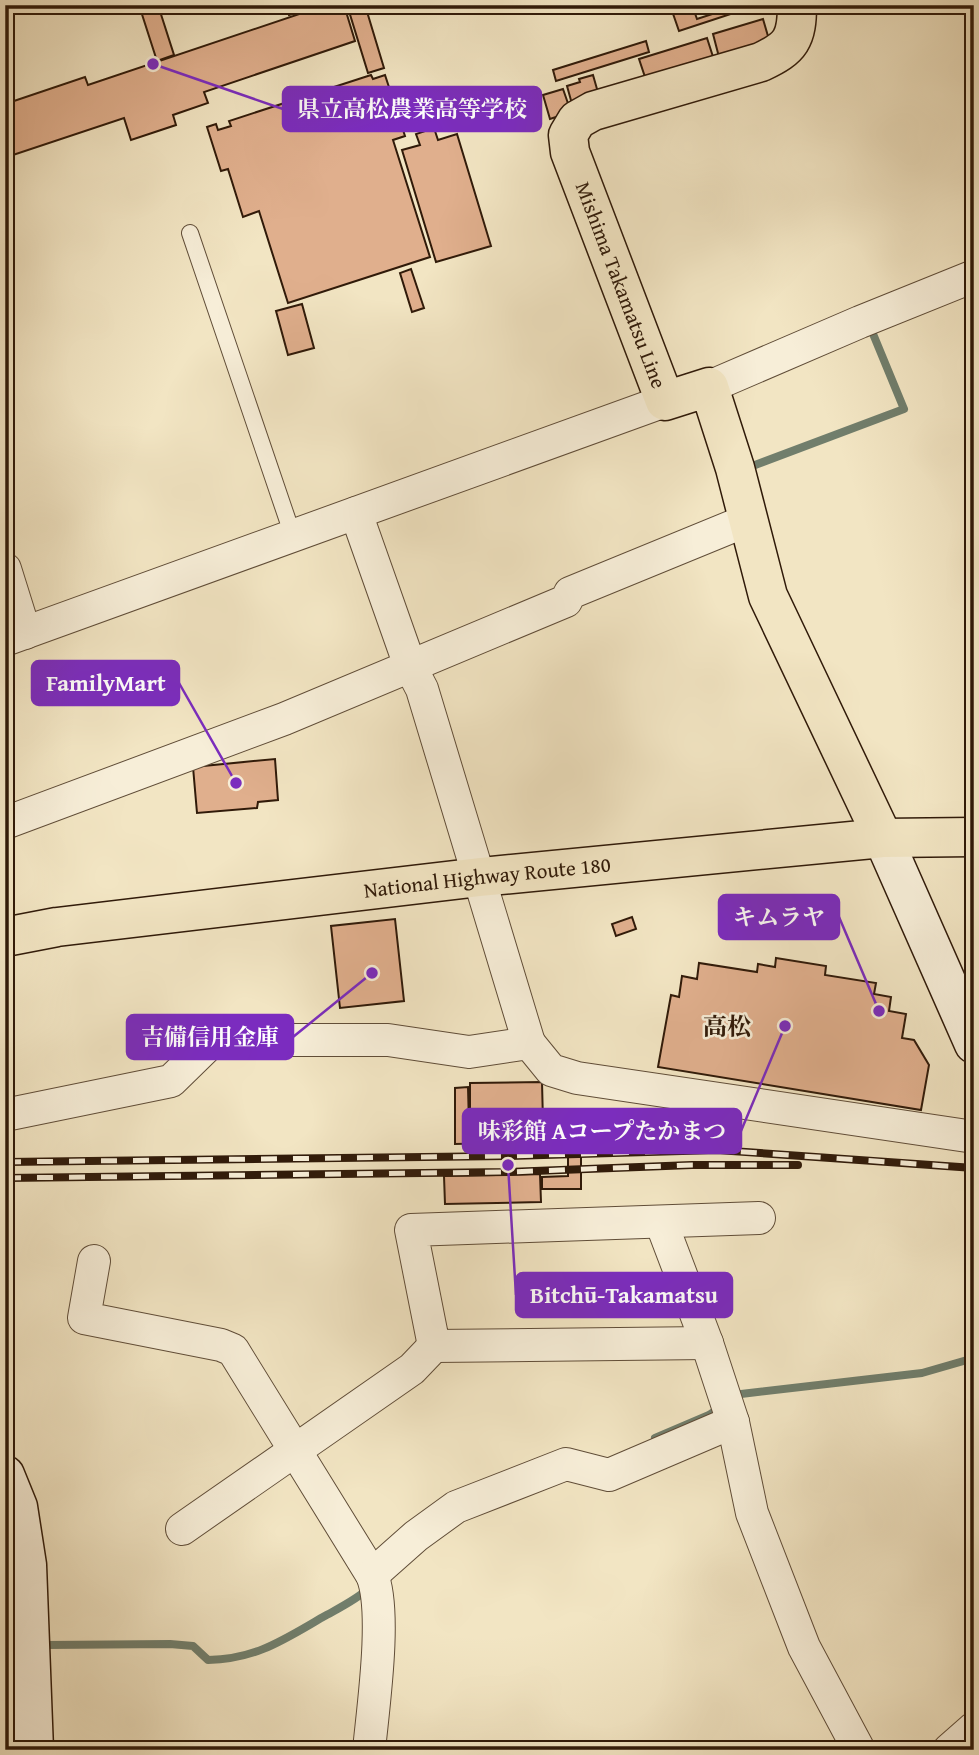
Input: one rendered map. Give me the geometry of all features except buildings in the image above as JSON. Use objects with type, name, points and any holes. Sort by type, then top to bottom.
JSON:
[{"type":"main road","name":"Mishima Takamatsu Line","points":[[709,387],[665,401],[570,152],[568,135],[577,120],[593,111],[761,62],[779,53],[792,41],[797,23],[797,5]]},
{"type":"main road","points":[[709,387],[735,468],[768,597],[883,838],[974,1044]]},
{"type":"main road","name":"National Highway Route 180","points":[[5,937],[110,920],[480,877],[883,838],[974,837]]},
{"type":"main road","points":[[5,1475],[18,1507],[27,1565],[33,1750]]},
{"type":"street","points":[[709,387],[974,276]]},
{"type":"street","points":[[5,569],[15,637],[665,401]]},
{"type":"street","points":[[356,513],[410,666],[422,689],[529,1043],[551,1070],[576,1078],[974,1137]]},
{"type":"street","points":[[5,823],[284,719],[566,601],[570,593],[748,520]]},
{"type":"street","points":[[5,1115],[171,1081],[213,1040],[388,1040],[469,1052],[529,1043]]},
{"type":"street","points":[[434,1346],[411,1230],[759,1218]]},
{"type":"street","points":[[661,1222],[707,1343],[729,1410],[751,1513],[804,1647],[859,1750]]},
{"type":"street","points":[[94,1261],[84,1318],[220,1345],[233,1350],[374,1580],[377,1663],[369,1750]]},
{"type":"street","points":[[182,1529],[412,1369],[434,1346],[707,1343]]},
{"type":"street","points":[[374,1580],[416,1536],[456,1507],[566,1464],[609,1475],[729,1410]]},
{"type":"street","points":[[949,1750],[974,1728]]},
{"type":"lane","points":[[190,233],[293,536]]},
{"type":"waterway","points":[[747,468],[904,409],[871,329],[876,327]]},
{"type":"waterway","points":[[733,1399],[741,1394],[922,1373],[974,1358]]},
{"type":"waterway","points":[[655,1438],[709,1415],[722,1406]]},
{"type":"waterway","points":[[46,1645],[170,1644],[193,1646],[208,1660],[225,1659],[268,1647],[347,1604],[369,1588]]},
{"type":"waterway","points":[[5,1641],[10,1641]]},
{"type":"railway","points":[[5,1162],[509,1156],[717,1150],[974,1168]]},
{"type":"railway","points":[[5,1178],[508,1172],[692,1165],[798,1165]]},
{"type":"place","name":"県立高松農業高等学校","points":[[153,64]]},
{"type":"place","name":"FamilyMart","points":[[236,783]]},
{"type":"place","name":"吉備信用金庫","points":[[372,973]]},
{"type":"place","name":"キムラヤ","points":[[879,1011]]},
{"type":"place","name":"味彩館 Aコープたかまつ","points":[[785,1026]]},
{"type":"place","name":"Bitchū-Takamatsu","points":[[508,1165]]},
{"type":"district","name":"高松","points":[[727,1027]]}]
